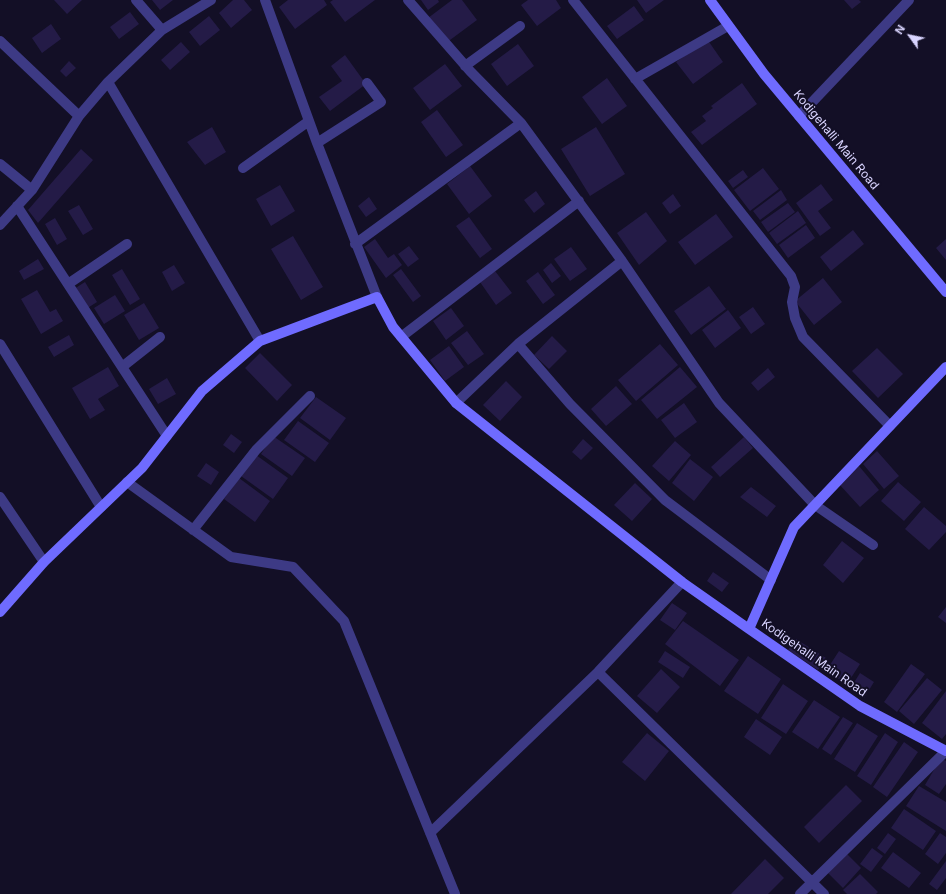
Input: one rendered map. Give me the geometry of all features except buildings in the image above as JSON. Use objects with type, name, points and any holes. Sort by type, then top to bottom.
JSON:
[{"type":"street","points":[[136,0],[162,30]]},
{"type":"street","points":[[0,225],[32,190],[79,116],[108,82],[162,30],[211,0]]},
{"type":"street","points":[[265,0],[316,143],[355,244],[377,297],[393,327],[456,403],[682,582],[749,629]]},
{"type":"street","points":[[408,0],[465,66],[521,123],[622,261],[719,403],[815,504],[873,545]]},
{"type":"street","points":[[574,0],[791,276],[795,287],[792,302],[795,318],[803,337],[890,426]]},
{"type":"street","name":"Kodigehalli Main Road","points":[[710,0],[764,74],[946,292]]},
{"type":"street","points":[[799,116],[909,0]]},
{"type":"street","points":[[465,66],[520,26]]},
{"type":"street","points":[[635,79],[728,26]]},
{"type":"street","points":[[0,41],[79,116]]},
{"type":"street","points":[[108,82],[260,341]]},
{"type":"street","points":[[316,143],[381,102],[367,83]]},
{"type":"street","points":[[243,168],[309,121]]},
{"type":"street","points":[[355,244],[521,123]]},
{"type":"street","points":[[0,164],[32,190]]},
{"type":"street","points":[[401,337],[579,201]]},
{"type":"street","points":[[17,206],[167,436]]},
{"type":"street","points":[[68,284],[127,244]]},
{"type":"street","points":[[456,403],[518,344],[622,261]]},
{"type":"street","points":[[0,612],[44,562],[142,468],[202,391],[260,341],[377,297]]},
{"type":"street","points":[[122,367],[160,337]]},
{"type":"street","points":[[0,344],[101,507]]},
{"type":"street","points":[[518,344],[570,404],[665,500],[771,580]]},
{"type":"street","name":"Kodigehalli Main Road","points":[[946,367],[794,527],[749,629],[860,706],[946,751]]},
{"type":"street","points":[[193,530],[256,450],[310,396]]},
{"type":"street","points":[[127,482],[231,557],[293,567],[344,621],[455,894]]},
{"type":"street","points":[[0,497],[44,562]]},
{"type":"street","points":[[430,833],[598,672],[682,582]]},
{"type":"street","points":[[598,672],[824,894]]},
{"type":"street","points":[[800,894],[946,751]]}]
